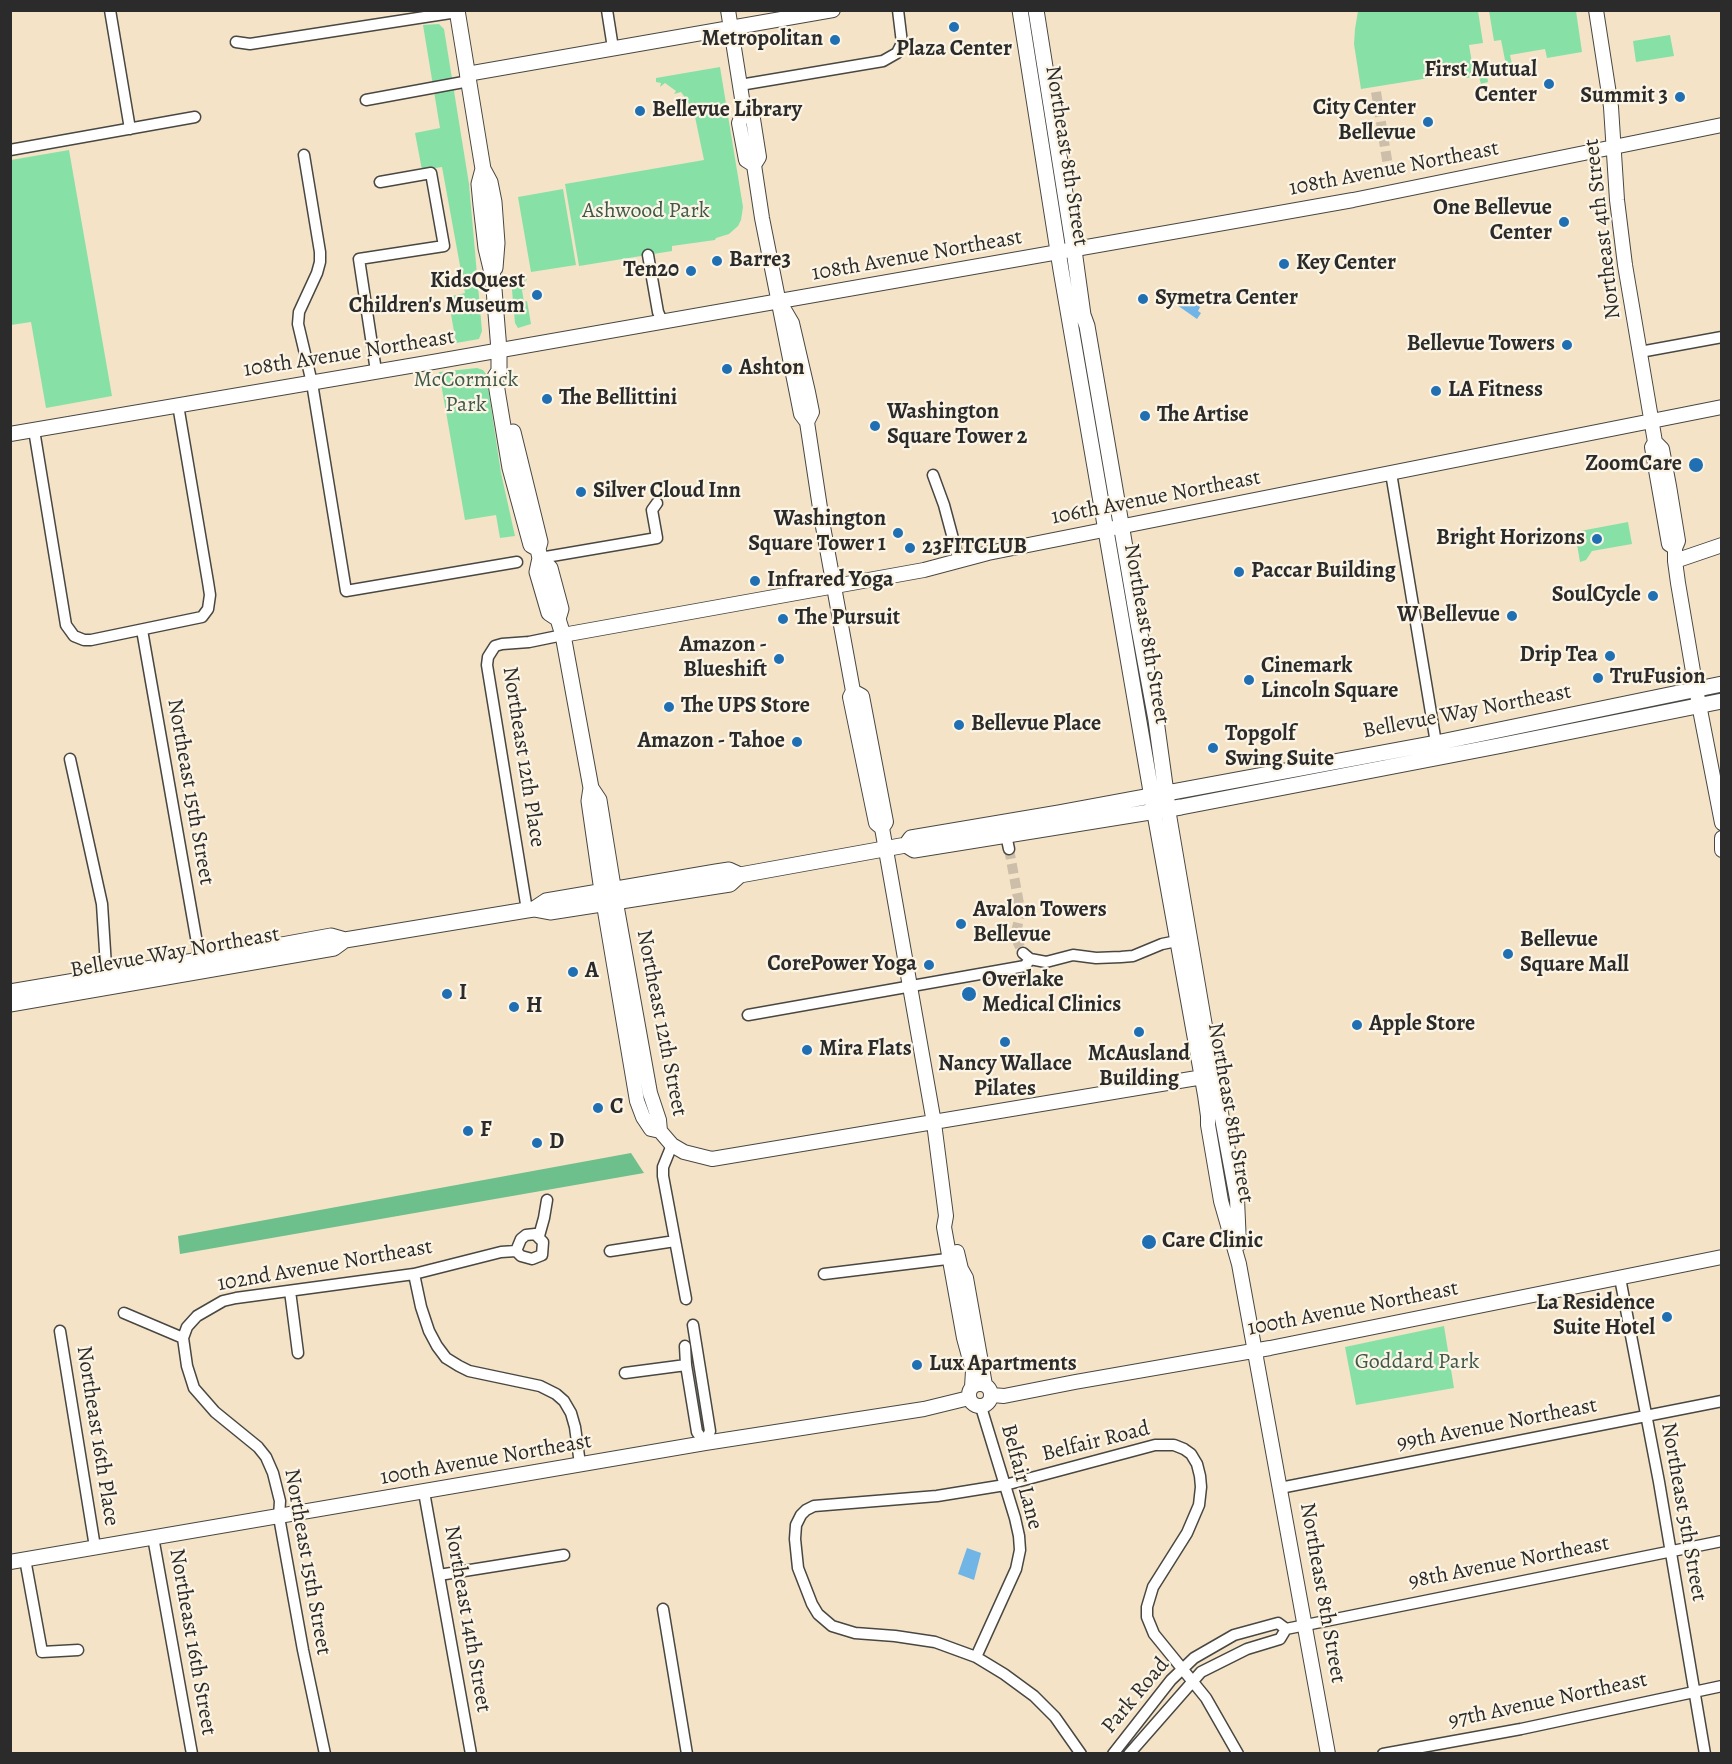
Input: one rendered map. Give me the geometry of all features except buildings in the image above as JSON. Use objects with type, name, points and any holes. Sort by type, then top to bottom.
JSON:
[{"type":"main road","points":[[728,10],[745,112],[740,123],[746,160],[754,165],[762,218],[780,302],[781,321],[801,414],[807,422],[853,691],[850,698],[876,823],[882,828]]},
{"type":"main road","points":[[468,78],[613,48],[832,10]]},
{"type":"main road","name":"Northeast 8th Street","points":[[1020,10],[1105,529],[1159,794],[1177,941],[1234,1181],[1237,1199],[1239,1264]]},
{"type":"main road","name":"Northeast 8th Street","points":[[1036,10],[1083,315],[1087,326],[1156,720],[1166,785],[1159,794]]},
{"type":"main road","name":"Northeast 4th Street","points":[[1596,10],[1611,107],[1620,226],[1655,442],[1662,449],[1666,467],[1678,541],[1675,555],[1696,689],[1722,822]]},
{"type":"main road","name":"Northeast 12th Street","points":[[457,11],[483,169],[490,182],[494,202],[497,263],[493,277],[499,350],[499,371],[495,377],[510,468],[531,545],[539,554],[537,572],[549,613],[558,619],[563,635],[591,788],[589,801],[660,1131],[651,1129],[637,1101],[622,1012],[609,898]]},
{"type":"main road","name":"108th Avenue Northeast","points":[[10,434],[780,302],[1353,200],[1722,125]]},
{"type":"main road","name":"106th Avenue Northeast","points":[[563,635],[924,570],[988,553],[1105,529],[1722,407]]},
{"type":"main road","points":[[1675,555],[1722,545]]},
{"type":"main road","name":"Bellevue Way Northeast","points":[[906,845],[911,838],[1436,743],[1722,684]]},
{"type":"main road","points":[[853,691],[862,696],[884,810],[886,822],[882,828],[885,849],[934,1123],[946,1216],[944,1227],[954,1258],[964,1338],[979,1391],[988,1404],[981,1407]]},
{"type":"main road","name":"Bellevue Way Northeast","points":[[10,1004],[200,960],[331,936],[345,940],[530,909],[546,901],[609,898],[729,870],[740,875],[906,845],[914,850],[1008,842],[1722,701]]},
{"type":"main road","points":[[1315,781],[1325,774],[1358,764],[1359,757]]},
{"type":"main road","name":"Northeast 8th Street","points":[[1161,810],[1204,1021],[1209,1132],[1221,1201],[1239,1264],[1328,1754]]},
{"type":"main road","points":[[1722,838],[1722,850]]},
{"type":"main road","name":"Bellevue Way Northeast","points":[[10,992],[108,982],[334,948],[345,940]]},
{"type":"main road","points":[[622,1012],[629,1023],[637,1055],[644,1062]]},
{"type":"main road","points":[[660,1131],[672,1145],[694,1155],[712,1159],[1208,1076]]},
{"type":"main road","points":[[1208,1116],[1214,1123],[1224,1176],[1234,1181]]},
{"type":"main road","name":"100th Avenue Northeast","points":[[10,1562],[705,1443],[924,1409],[979,1391],[1004,1396],[1255,1350],[1722,1257]]},
{"type":"street","points":[[110,10],[130,129]]},
{"type":"street","points":[[607,10],[613,48]]},
{"type":"street","points":[[740,85],[883,61],[897,53],[902,43],[898,10]]},
{"type":"street","points":[[236,42],[250,44],[457,11]]},
{"type":"street","points":[[366,100],[468,78]]},
{"type":"street","points":[[10,150],[195,117]]},
{"type":"street","points":[[304,155],[320,262],[299,312],[298,324],[312,383],[345,591],[517,562]]},
{"type":"street","points":[[376,371],[359,260],[444,246],[431,173],[380,182]]},
{"type":"street","points":[[648,255],[658,312],[662,321]]},
{"type":"street","points":[[1640,352],[1722,336]]},
{"type":"street","points":[[34,430],[66,625],[74,636],[91,640],[201,617],[208,609],[210,596],[208,582],[178,405]]},
{"type":"street","points":[[1390,473],[1436,743]]},
{"type":"street","points":[[933,475],[944,505],[959,561]]},
{"type":"street","points":[[539,554],[657,538],[652,510],[657,502]]},
{"type":"street","name":"Northeast 15th Street","points":[[142,630],[200,960]]},
{"type":"street","name":"Northeast 12th Place","points":[[530,909],[487,665],[488,657],[495,646],[563,635]]},
{"type":"street","points":[[70,759],[102,904],[108,982]]},
{"type":"street","points":[[748,1015],[1025,966],[1027,956],[1037,962],[1046,962],[1072,955],[1096,958],[1132,956],[1162,944],[1177,941]]},
{"type":"street","name":"Northeast 12th Street","points":[[672,1145],[663,1167],[663,1176],[686,1299]]},
{"type":"street","name":"102nd Avenue Northeast","points":[[539,1236],[547,1200]]},
{"type":"street","name":"102nd Avenue Northeast","points":[[535,1234],[543,1242],[542,1255],[538,1258],[526,1258],[520,1256],[516,1251],[521,1239],[526,1235],[535,1234]]},
{"type":"street","points":[[610,1251],[675,1241]]},
{"type":"street","name":"102nd Avenue Northeast","points":[[183,1338],[187,1327],[197,1316],[223,1301],[414,1274],[501,1252],[516,1251]]},
{"type":"street","points":[[824,1274],[954,1258]]},
{"type":"street","points":[[414,1274],[429,1330],[446,1358],[469,1371],[540,1386],[556,1394],[564,1401],[571,1413],[580,1464]]},
{"type":"street","name":"Northeast 5th Street","points":[[1620,1278],[1671,1551],[1705,1754]]},
{"type":"street","points":[[290,1291],[298,1353]]},
{"type":"street","points":[[124,1313],[183,1338]]},
{"type":"street","points":[[693,1324],[710,1431],[705,1443]]},
{"type":"street","name":"Northeast 16th Place","points":[[60,1331],[95,1547]]},
{"type":"street","name":"Northeast 15th Street","points":[[183,1338],[187,1366],[194,1388],[215,1412],[258,1447],[266,1457],[277,1486],[280,1501],[279,1517],[324,1754]]},
{"type":"street","points":[[685,1346],[697,1432],[705,1443]]},
{"type":"street","points":[[625,1373],[686,1365]]},
{"type":"street","name":"99th Avenue Northeast","points":[[1280,1488],[1722,1401]]},
{"type":"street","name":"Belfair Lane","points":[[976,1657],[1012,1577],[1020,1550],[1019,1536],[981,1407]]},
{"type":"street","name":"Belfair Road","points":[[976,1657],[935,1642],[843,1630],[832,1626],[818,1614],[805,1590],[798,1568],[796,1525],[806,1510],[822,1505],[937,1496],[1005,1485],[1155,1445],[1174,1445],[1191,1454],[1197,1464],[1201,1487],[1198,1505],[1187,1533],[1153,1587],[1147,1606],[1147,1617],[1154,1634],[1206,1698],[1238,1754]]},
{"type":"street","name":"Northeast 14th Street","points":[[424,1492],[471,1754]]},
{"type":"street","name":"Northeast 16th Street","points":[[153,1537],[192,1754]]},
{"type":"street","name":"98th Avenue Northeast","points":[[1304,1624],[1722,1541]]},
{"type":"street","points":[[439,1575],[564,1555]]},
{"type":"street","points":[[25,1559],[42,1652],[78,1650]]},
{"type":"street","points":[[663,1609],[685,1753]]},
{"type":"street","name":"Park Road","points":[[1113,1754],[1170,1680],[1194,1658],[1234,1635],[1278,1623],[1286,1629]]},
{"type":"street","name":"Park Road","points":[[1129,1754],[1201,1672],[1247,1649],[1280,1639],[1286,1629],[1304,1624]]},
{"type":"street","points":[[976,1657],[1034,1696],[1055,1717],[1081,1754]]},
{"type":"street","name":"97th Avenue Northeast","points":[[1383,1754],[1521,1729],[1722,1686]]},
{"type":"green space","points":[[1358,11],[1478,11],[1483,43],[1469,45],[1474,67],[1487,76],[1488,82],[1481,84],[1479,77],[1462,78],[1460,73],[1361,89],[1354,44]]},
{"type":"green space","points":[[1489,11],[1576,11],[1582,52],[1547,58],[1545,49],[1510,55],[1512,64],[1506,65],[1501,40],[1494,41]]},
{"type":"green space","name":"McCormick Park","points":[[439,24],[444,29],[469,184],[482,331],[479,339],[456,343],[448,297],[465,293],[442,167],[422,170],[415,133],[440,128],[423,25]]},
{"type":"green space","points":[[1670,35],[1674,56],[1636,62],[1633,41]]},
{"type":"green space","name":"Ashwood Park","points":[[720,67],[743,207],[738,226],[729,234],[715,240],[672,246],[672,251],[579,266],[565,184],[704,160],[694,112],[690,112],[693,109],[681,92],[674,94],[676,91],[665,83],[660,87],[661,83],[656,82],[656,78]]},
{"type":"green space","points":[[69,150],[112,396],[46,408],[31,322],[11,325],[11,160]]},
{"type":"green space","name":"Ashwood Park","points":[[563,189],[576,265],[531,272],[518,197]]},
{"type":"green space","points":[[526,277],[525,289],[522,290],[524,302],[527,301],[531,324],[518,328],[515,323],[511,279]]},
{"type":"green space","name":"McCormick Park","points":[[477,368],[486,374],[501,473],[515,536],[500,538],[496,515],[465,520],[439,372]]},
{"type":"green space","name":"Bright Horizons","points":[[1628,522],[1632,544],[1592,551],[1586,560],[1580,562],[1575,532]]},
{"type":"green space","points":[[631,1153],[644,1173],[180,1254],[178,1236]]},
{"type":"green space","name":"Goddard Park","points":[[1444,1326],[1454,1388],[1356,1405],[1345,1347]]},
{"type":"water","points":[[1187,298],[1200,307],[1198,311],[1201,313],[1197,319],[1177,305],[1181,299],[1185,302]]},
{"type":"water","points":[[967,1548],[981,1553],[974,1580],[958,1574]]},
{"type":"tunnel","points":[[1376,92],[1389,172]]},
{"type":"tunnel","points":[[1009,849],[1020,909],[1016,932],[1023,953]]},
{"type":"place","name":"Plaza Center","points":[[954,27]]},
{"type":"place","name":"Metropolitan","points":[[835,40]]},
{"type":"place","name":"First Mutual Center","points":[[1549,84]]},
{"type":"place","name":"Summit 3","points":[[1680,97]]},
{"type":"place","name":"Bellevue Library","points":[[640,111]]},
{"type":"place","name":"City Center Bellevue","points":[[1428,122]]},
{"type":"place","name":"One Bellevue Center","points":[[1564,222]]},
{"type":"place","name":"Barre3","points":[[717,261]]},
{"type":"place","name":"Key Center","points":[[1284,264]]},
{"type":"place","name":"Ten20","points":[[691,271]]},
{"type":"place","name":"KidsQuest Children's Museum","points":[[537,295]]},
{"type":"place","name":"Symetra Center","points":[[1143,299]]},
{"type":"place","name":"Bellevue Towers","points":[[1567,345]]},
{"type":"place","name":"Ashton","points":[[727,369]]},
{"type":"place","name":"LA Fitness","points":[[1436,391]]},
{"type":"place","name":"The Bellittini","points":[[547,399]]},
{"type":"place","name":"The Artise","points":[[1145,416]]},
{"type":"place","name":"Washington Square Tower 2","points":[[875,426]]},
{"type":"place","name":"ZoomCare","points":[[1696,465]]},
{"type":"place","name":"Silver Cloud Inn","points":[[581,492]]},
{"type":"place","name":"Washington Square Tower 1","points":[[898,533]]},
{"type":"place","name":"Bright Horizons","points":[[1597,539]]},
{"type":"place","name":"23FITCLUB","points":[[910,548]]},
{"type":"place","name":"Paccar Building","points":[[1239,572]]},
{"type":"place","name":"Infrared Yoga","points":[[755,581]]},
{"type":"place","name":"SoulCycle","points":[[1653,596]]},
{"type":"place","name":"W Bellevue","points":[[1512,616]]},
{"type":"place","name":"The Pursuit","points":[[783,619]]},
{"type":"place","name":"Drip Tea","points":[[1610,656]]},
{"type":"place","name":"Amazon - Blueshift","points":[[779,659]]},
{"type":"place","name":"TruFusion","points":[[1598,678]]},
{"type":"place","name":"Cinemark Lincoln Square","points":[[1249,680]]},
{"type":"place","name":"The UPS Store","points":[[669,707]]},
{"type":"place","name":"Bellevue Place","points":[[959,725]]},
{"type":"place","name":"Amazon - Tahoe","points":[[797,742]]},
{"type":"place","name":"Topgolf Swing Suite","points":[[1213,748]]},
{"type":"place","name":"Avalon Towers Bellevue","points":[[961,924]]},
{"type":"place","name":"Bellevue Square Mall","points":[[1508,954]]},
{"type":"place","name":"CorePower Yoga","points":[[929,965]]},
{"type":"place","name":"A","points":[[573,972]]},
{"type":"place","name":"I","points":[[447,994]]},
{"type":"place","name":"Overlake Medical Clinics","points":[[969,994]]},
{"type":"place","name":"H","points":[[514,1007]]},
{"type":"place","name":"Apple Store","points":[[1357,1025]]},
{"type":"place","name":"McAusland Building","points":[[1139,1032]]},
{"type":"place","name":"Nancy Wallace Pilates","points":[[1005,1042]]},
{"type":"place","name":"Mira Flats","points":[[807,1050]]},
{"type":"place","name":"C","points":[[598,1108]]},
{"type":"place","name":"F","points":[[468,1131]]},
{"type":"place","name":"D","points":[[537,1143]]},
{"type":"place","name":"Care Clinic","points":[[1149,1242]]},
{"type":"place","name":"La Residence Suite Hotel","points":[[1667,1317]]},
{"type":"place","name":"Lux Apartments","points":[[917,1365]]}]
